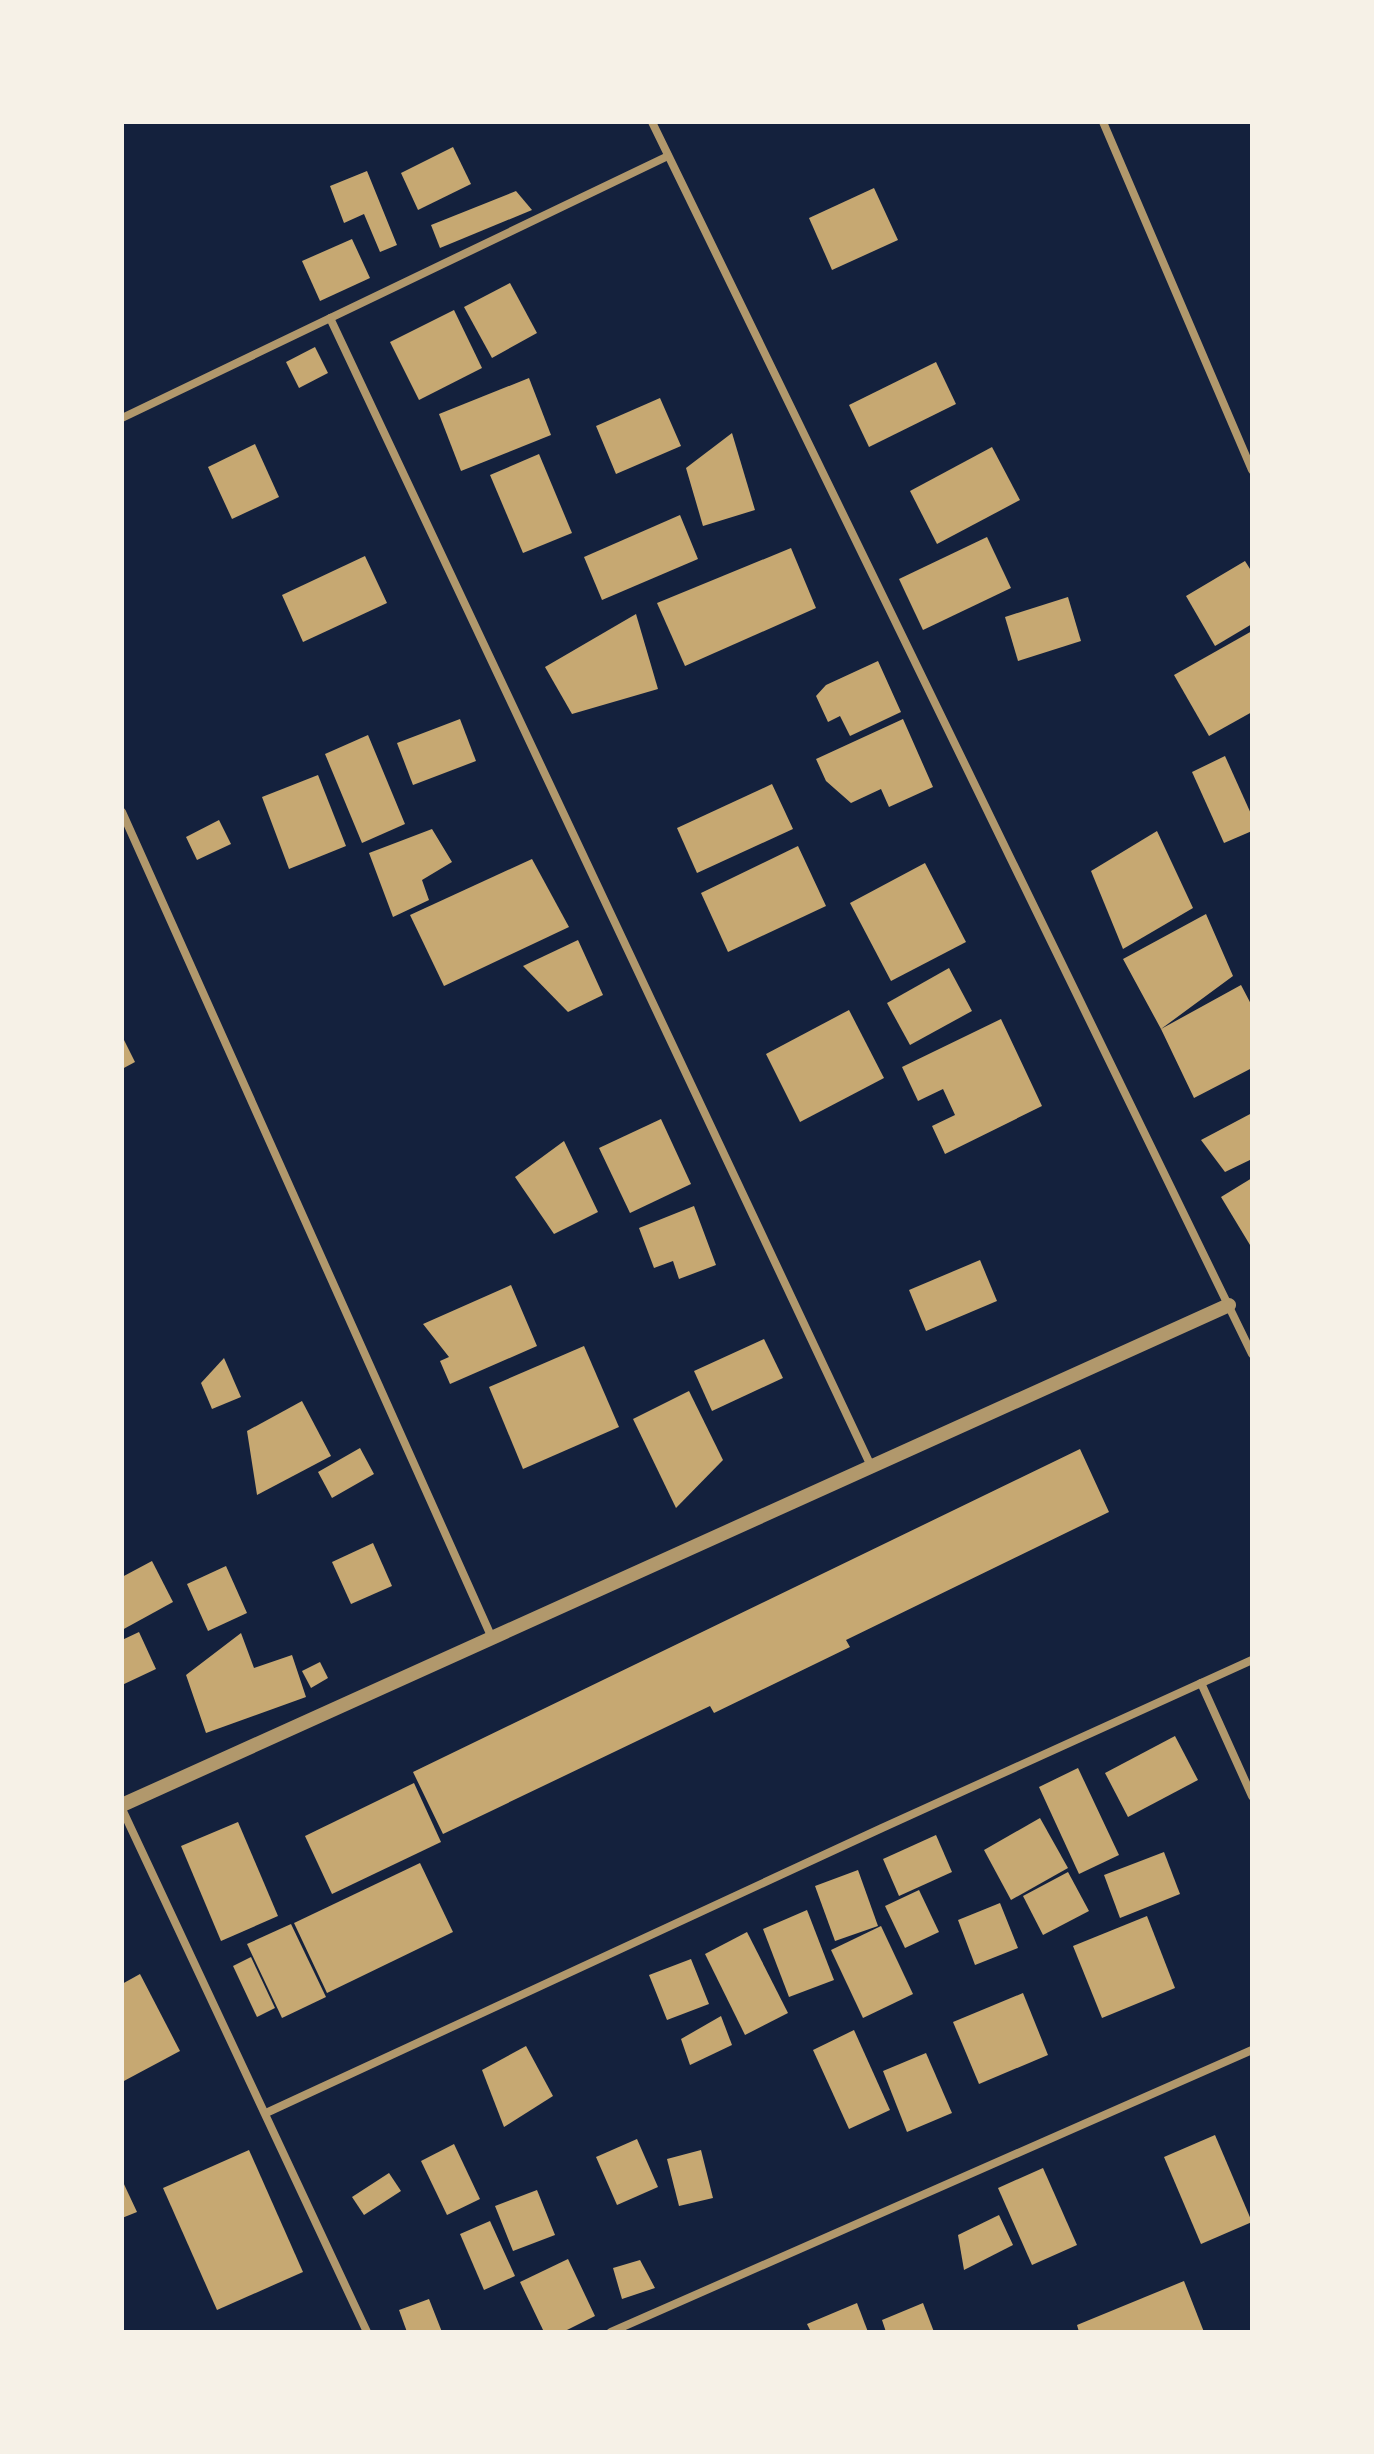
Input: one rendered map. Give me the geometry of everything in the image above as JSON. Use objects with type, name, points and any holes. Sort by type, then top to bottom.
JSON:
[{"type":"street","points":[[652,122],[1252,1354]]},
{"type":"street","points":[[1103,122],[1252,470]]},
{"type":"street","points":[[122,418],[668,156]]},
{"type":"street","points":[[330,318],[871,1466]]},
{"type":"street","points":[[122,812],[492,1638]]},
{"type":"street","points":[[367,2332],[122,1807],[1229,1305]]},
{"type":"street","points":[[266,2113],[1252,1660]]},
{"type":"street","points":[[1201,1683],[1252,1796]]},
{"type":"street","points":[[611,2332],[1252,2050]]},
{"type":"building","points":[[453,147],[471,184],[418,210],[401,173]]},
{"type":"building","points":[[367,171],[397,245],[380,252],[364,214],[344,223],[330,186]]},
{"type":"building","points":[[874,188],[898,240],[832,270],[809,218]]},
{"type":"building","points":[[516,191],[532,210],[440,248],[431,225]]},
{"type":"building","points":[[352,239],[370,278],[320,301],[302,261]]},
{"type":"building","points":[[510,283],[537,333],[492,358],[464,307]]},
{"type":"building","points":[[454,310],[482,368],[419,400],[390,342]]},
{"type":"building","points":[[315,347],[328,373],[299,388],[286,362]]},
{"type":"building","points":[[936,362],[956,404],[869,447],[849,405]]},
{"type":"building","points":[[529,378],[551,435],[461,471],[439,414]]},
{"type":"building","points":[[660,398],[681,446],[616,474],[596,426]]},
{"type":"building","points":[[732,433],[755,510],[703,526],[686,468]]},
{"type":"building","points":[[255,444],[279,497],[232,519],[208,467]]},
{"type":"building","points":[[992,447],[1020,500],[937,544],[910,491]]},
{"type":"building","points":[[539,454],[572,533],[523,553],[490,475]]},
{"type":"building","points":[[680,515],[698,559],[602,600],[584,557]]},
{"type":"building","points":[[987,537],[1011,588],[923,630],[899,579]]},
{"type":"building","points":[[791,548],[816,608],[685,666],[657,603]]},
{"type":"building","points":[[365,556],[387,603],[303,642],[282,595]]},
{"type":"building","points":[[1245,561],[1252,572],[1252,624],[1215,646],[1186,596]]},
{"type":"building","points":[[1068,597],[1081,641],[1018,661],[1005,617]]},
{"type":"building","points":[[636,614],[658,689],[572,714],[545,667]]},
{"type":"building","points":[[1252,631],[1252,712],[1209,736],[1174,675]]},
{"type":"building","points":[[878,661],[901,712],[850,736],[840,716],[828,722],[816,696],[826,685]]},
{"type":"building","points":[[460,719],[476,761],[413,785],[397,743]]},
{"type":"building","points":[[903,719],[933,787],[889,807],[881,789],[851,803],[826,781],[816,759]]},
{"type":"building","points":[[368,735],[405,824],[362,843],[325,754]]},
{"type":"building","points":[[1225,756],[1252,816],[1252,831],[1224,843],[1192,772]]},
{"type":"building","points":[[318,775],[346,846],[289,869],[262,797]]},
{"type":"building","points":[[772,784],[793,829],[697,873],[677,828]]},
{"type":"building","points":[[219,820],[231,844],[197,860],[186,837]]},
{"type":"building","points":[[432,829],[452,862],[422,880],[429,900],[393,917],[369,853]]},
{"type":"building","points":[[1157,831],[1193,908],[1123,949],[1091,871]]},
{"type":"building","points":[[798,846],[826,906],[728,952],[701,893]]},
{"type":"building","points":[[532,859],[569,927],[444,986],[410,915]]},
{"type":"building","points":[[925,863],[966,942],[891,981],[850,903]]},
{"type":"building","points":[[1206,914],[1233,976],[1161,1029],[1123,959]]},
{"type":"building","points":[[578,940],[603,995],[568,1012],[523,966]]},
{"type":"building","points":[[949,968],[972,1011],[910,1045],[887,1003]]},
{"type":"building","points":[[1241,985],[1252,1006],[1252,1068],[1194,1098],[1161,1029]]},
{"type":"building","points":[[849,1010],[884,1078],[800,1122],[766,1054]]},
{"type":"building","points":[[1001,1019],[1042,1106],[945,1154],[932,1126],[955,1115],[943,1089],[918,1101],[902,1067]]},
{"type":"building","points":[[122,1036],[135,1062],[122,1069]]},
{"type":"building","points":[[1252,1113],[1252,1159],[1225,1172],[1201,1140]]},
{"type":"building","points":[[661,1119],[691,1184],[630,1213],[599,1148]]},
{"type":"building","points":[[564,1141],[598,1212],[554,1234],[515,1177]]},
{"type":"building","points":[[1252,1178],[1252,1243],[1250,1245],[1221,1197]]},
{"type":"building","points":[[694,1206],[716,1265],[679,1279],[673,1261],[654,1268],[639,1228]]},
{"type":"building","points":[[980,1260],[997,1301],[926,1331],[909,1290]]},
{"type":"building","points":[[511,1285],[537,1346],[450,1384],[440,1361],[449,1357],[423,1324]]},
{"type":"building","points":[[764,1339],[783,1378],[712,1411],[694,1371]]},
{"type":"building","points":[[584,1346],[619,1427],[523,1469],[489,1387]]},
{"type":"building","points":[[224,1358],[241,1397],[212,1409],[201,1383]]},
{"type":"building","points":[[689,1391],[723,1460],[676,1508],[633,1419]]},
{"type":"building","points":[[302,1401],[331,1456],[257,1495],[247,1431]]},
{"type":"building","points":[[360,1448],[374,1474],[332,1498],[318,1472]]},
{"type":"building","points":[[1080,1449],[1109,1512],[846,1640],[850,1647],[714,1713],[710,1706],[443,1834],[413,1772]]},
{"type":"building","points":[[373,1543],[392,1586],[351,1604],[332,1562]]},
{"type":"building","points":[[152,1561],[173,1602],[122,1630],[122,1577]]},
{"type":"building","points":[[226,1566],[247,1613],[208,1631],[187,1584]]},
{"type":"building","points":[[139,1632],[156,1669],[122,1685],[122,1640]]},
{"type":"building","points":[[241,1633],[254,1668],[292,1655],[306,1697],[206,1733],[186,1675]]},
{"type":"building","points":[[320,1662],[328,1678],[311,1688],[302,1671]]},
{"type":"building","points":[[1175,1736],[1198,1780],[1128,1817],[1105,1773]]},
{"type":"building","points":[[1078,1768],[1119,1855],[1079,1874],[1039,1787]]},
{"type":"building","points":[[414,1783],[441,1842],[332,1894],[305,1836]]},
{"type":"building","points":[[1040,1818],[1068,1868],[1011,1900],[984,1850]]},
{"type":"building","points":[[238,1822],[278,1916],[221,1941],[181,1846]]},
{"type":"building","points":[[936,1835],[952,1872],[899,1896],[883,1859]]},
{"type":"building","points":[[1164,1852],[1180,1894],[1120,1918],[1104,1875]]},
{"type":"building","points":[[420,1863],[453,1932],[327,1993],[294,1923]]},
{"type":"building","points":[[858,1870],[878,1926],[835,1941],[815,1886]]},
{"type":"building","points":[[1068,1872],[1089,1911],[1043,1935],[1023,1896]]},
{"type":"building","points":[[919,1890],[939,1932],[905,1948],[885,1906]]},
{"type":"building","points":[[1000,1903],[1018,1948],[975,1965],[958,1920]]},
{"type":"building","points":[[807,1910],[834,1980],[789,1997],[763,1929]]},
{"type":"building","points":[[1147,1916],[1175,1988],[1102,2018],[1073,1946]]},
{"type":"building","points":[[291,1924],[326,1997],[282,2018],[247,1944]]},
{"type":"building","points":[[881,1926],[913,1994],[863,2018],[831,1950]]},
{"type":"building","points":[[747,1932],[788,2013],[745,2035],[705,1954]]},
{"type":"building","points":[[251,1957],[275,2008],[257,2017],[233,1966]]},
{"type":"building","points":[[691,1959],[709,2004],[667,2020],[649,1975]]},
{"type":"building","points":[[140,1974],[180,2051],[122,2082],[122,1984]]},
{"type":"building","points":[[1023,1993],[1048,2055],[979,2084],[953,2022]]},
{"type":"building","points":[[721,2016],[732,2045],[690,2065],[681,2039]]},
{"type":"building","points":[[854,2030],[890,2110],[849,2129],[813,2050]]},
{"type":"building","points":[[526,2046],[553,2096],[504,2127],[482,2070]]},
{"type":"building","points":[[926,2053],[952,2113],[907,2132],[883,2071]]},
{"type":"building","points":[[1215,2135],[1252,2222],[1201,2244],[1164,2157]]},
{"type":"building","points":[[637,2139],[658,2187],[617,2205],[596,2157]]},
{"type":"building","points":[[454,2144],[480,2199],[447,2215],[421,2161]]},
{"type":"building","points":[[249,2150],[303,2272],[217,2310],[163,2188]]},
{"type":"building","points":[[701,2150],[713,2198],[679,2206],[667,2159]]},
{"type":"building","points":[[1043,2168],[1077,2245],[1032,2265],[998,2188]]},
{"type":"building","points":[[389,2173],[401,2191],[364,2215],[352,2197]]},
{"type":"building","points":[[122,2180],[137,2212],[122,2218]]},
{"type":"building","points":[[537,2190],[555,2235],[513,2251],[495,2206]]},
{"type":"building","points":[[999,2215],[1013,2245],[964,2270],[958,2235]]},
{"type":"building","points":[[490,2221],[515,2276],[484,2290],[460,2234]]},
{"type":"building","points":[[568,2259],[595,2316],[563,2332],[544,2332],[520,2282]]},
{"type":"building","points":[[640,2260],[655,2288],[622,2299],[613,2268]]},
{"type":"building","points":[[1184,2281],[1204,2332],[1079,2332],[1077,2325]]},
{"type":"building","points":[[429,2299],[442,2332],[407,2332],[399,2310]]},
{"type":"building","points":[[857,2303],[868,2332],[811,2332],[807,2324]]},
{"type":"building","points":[[923,2303],[934,2332],[886,2332],[882,2320]]}]
